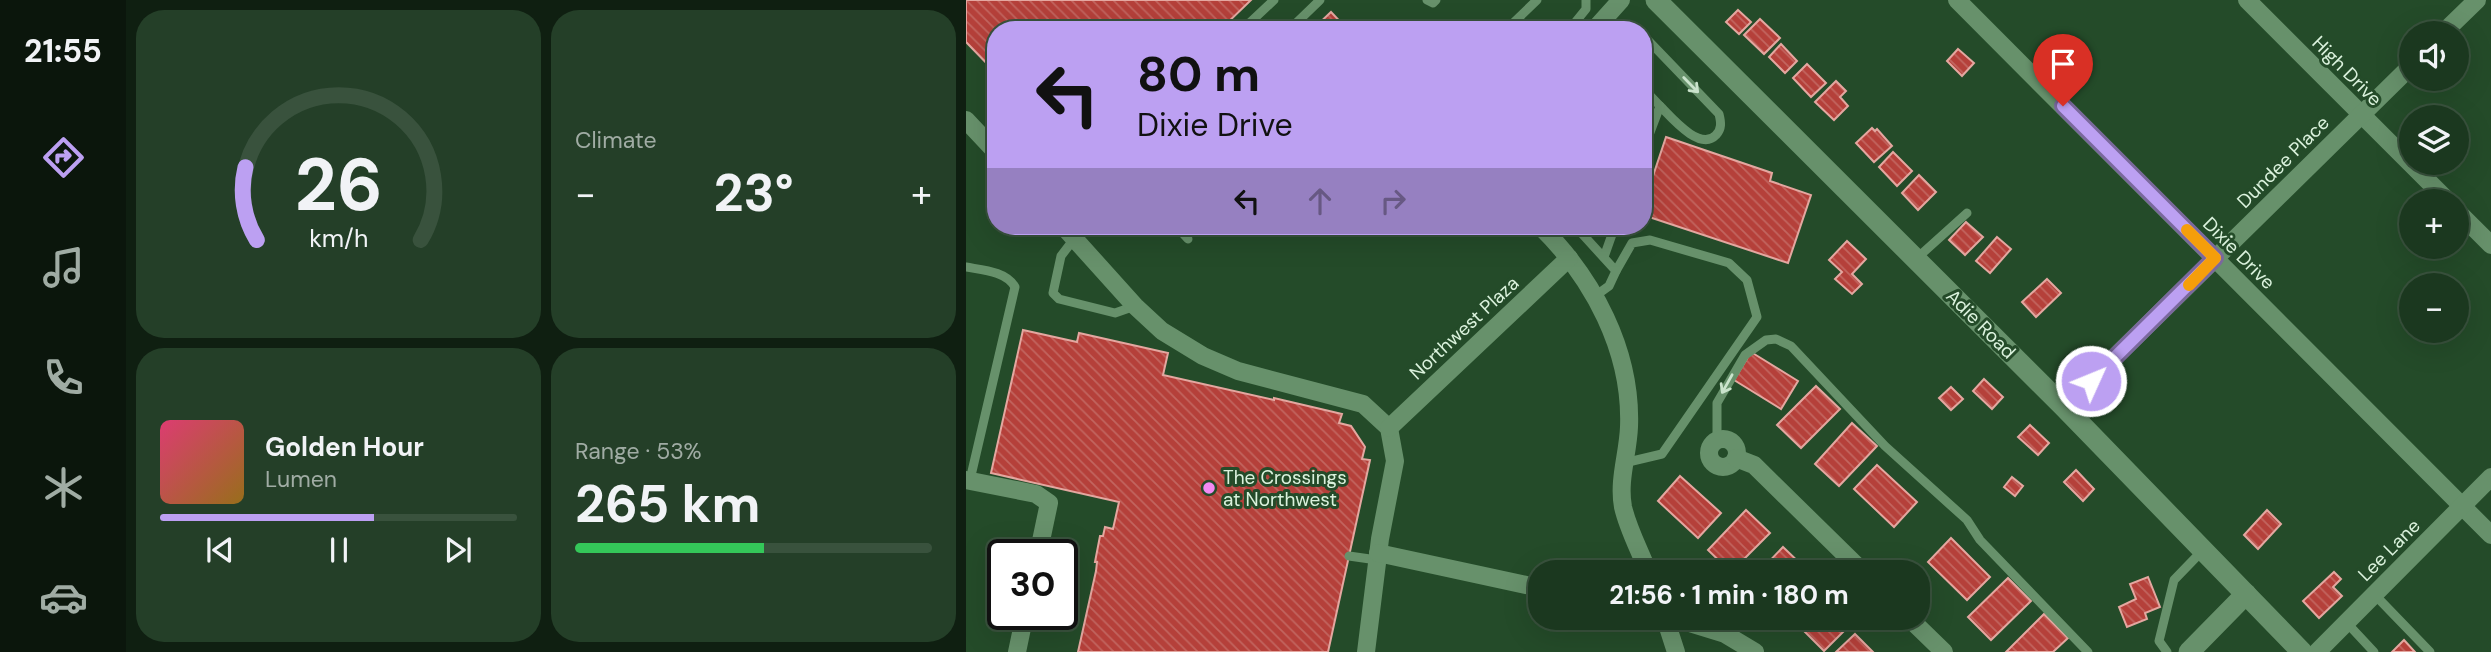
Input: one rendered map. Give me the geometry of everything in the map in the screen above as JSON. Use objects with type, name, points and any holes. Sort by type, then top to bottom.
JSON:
[{"type":"street","points":[[1602,21],[1622,0]]},
{"type":"street","name":"Adie Road","points":[[1656,0],[2064,407],[2302,652]]},
{"type":"street","name":"High Drive","points":[[2247,0],[2436,189]]},
{"type":"street","points":[[2455,21],[2477,0]]},
{"type":"street","name":"Dixie Drive","points":[[1968,4],[2215,258],[2491,535]]},
{"type":"street","name":"Dundee Place","points":[[2064,407],[2399,77]]},
{"type":"street","points":[[966,120],[987,142]]},
{"type":"street","points":[[2469,223],[2491,245]]},
{"type":"street","points":[[1072,235],[1135,306],[1162,331],[1220,365],[1251,376],[1363,404],[1389,428],[1395,461],[1377,556],[1366,652]]},
{"type":"street","points":[[1548,235],[1569,257],[1595,296],[1617,348],[1627,386],[1629,428],[1624,463],[1623,506],[1643,560]]},
{"type":"street","name":"Northwest Plaza","points":[[1389,428],[1569,257]]},
{"type":"street","points":[[1717,440],[1709,451],[1713,464],[1726,467],[1736,458],[1754,465],[1851,560]]},
{"type":"street","name":"Lee Lane","points":[[2317,652],[2491,477]]},
{"type":"street","points":[[968,480],[1035,495],[1049,503],[1041,539]]},
{"type":"street","points":[[1377,556],[1528,586]]},
{"type":"street","points":[[2189,652],[2246,594]]},
{"type":"street","points":[[1017,652],[1022,630]]},
{"type":"street","points":[[1669,630],[1676,652]]},
{"type":"street","points":[[1710,630],[1725,635],[1755,652]]},
{"type":"street","points":[[1921,630],[1944,652]]},
{"type":"lane","points":[[1252,21],[1274,0]]},
{"type":"lane","points":[[1298,21],[1320,0]]},
{"type":"lane","points":[[1427,0],[1433,3],[1436,0]]},
{"type":"lane","points":[[1515,21],[1537,0]]},
{"type":"lane","points":[[1576,21],[1586,9],[1587,0]]},
{"type":"lane","points":[[1652,44],[1719,114],[1722,123],[1718,133],[1710,139],[1701,140],[1687,132],[1652,98]]},
{"type":"lane","points":[[1652,126],[1660,106]]},
{"type":"lane","points":[[1916,259],[1967,213]]},
{"type":"lane","points":[[1068,235],[1053,293],[1059,299],[1115,313],[1135,306]]},
{"type":"lane","points":[[1184,235],[1188,239]]},
{"type":"lane","points":[[1583,235],[1616,271]]},
{"type":"lane","points":[[1604,257],[1612,235]]},
{"type":"lane","points":[[1595,296],[1609,286],[1632,243],[1650,240],[1729,263],[1747,280],[1757,317],[1662,454],[1624,463]]},
{"type":"lane","points":[[966,267],[997,273],[1012,281],[1015,287],[968,480]]},
{"type":"lane","points":[[1717,440],[1717,403],[1745,355],[1766,340],[1776,339],[1791,345],[1885,446],[1967,520],[1980,540],[2088,652]]},
{"type":"lane","points":[[2167,652],[2159,641],[2174,580],[2203,550]]},
{"type":"lane","points":[[1349,556],[1377,556]]},
{"type":"lane","points":[[2374,594],[2430,652]]},
{"type":"lane","points":[[2346,622],[2374,652]]},
{"type":"building","points":[[966,0],[1251,0],[1229,21],[987,21],[987,64],[966,42]]},
{"type":"building","points":[[1738,10],[1751,22],[1739,34],[1726,22]]},
{"type":"building","points":[[1331,12],[1340,21],[1322,21]]},
{"type":"building","points":[[1760,19],[1780,38],[1764,54],[1744,35]]},
{"type":"building","points":[[1781,44],[1797,61],[1785,73],[1769,57]]},
{"type":"building","points":[[1958,49],[1974,63],[1962,76],[1947,61]]},
{"type":"building","points":[[1807,64],[1826,83],[1811,97],[1793,78]]},
{"type":"building","points":[[1836,81],[1846,91],[1840,97],[1848,106],[1834,120],[1815,102]]},
{"type":"building","points":[[1872,128],[1875,131],[1877,129],[1892,146],[1874,162],[1856,143]]},
{"type":"building","points":[[1666,137],[1772,173],[1770,181],[1811,195],[1788,263],[1652,218],[1652,179]]},
{"type":"building","points":[[1893,152],[1912,171],[1897,186],[1879,167]]},
{"type":"building","points":[[1919,175],[1936,192],[1918,210],[1902,193]]},
{"type":"building","points":[[1966,222],[1983,237],[1965,255],[1949,240]]},
{"type":"building","points":[[1997,237],[2011,249],[1990,273],[1976,261]]},
{"type":"building","points":[[1847,241],[1866,259],[1852,274],[1862,284],[1852,294],[1835,279],[1842,272],[1829,260]]},
{"type":"building","points":[[2047,279],[2061,293],[2036,317],[2022,302]]},
{"type":"building","name":"The Crossings at Northwest","points":[[1023,330],[1077,342],[1079,333],[1168,353],[1163,375],[1342,414],[1339,423],[1351,426],[1365,447],[1362,459],[1370,460],[1328,652],[1078,652],[1096,571],[1100,536],[1103,536],[1105,527],[1113,529],[1119,502],[991,473]]},
{"type":"building","points":[[1751,352],[1798,381],[1781,409],[1734,380]]},
{"type":"building","points":[[1984,379],[2003,397],[1992,409],[1973,391]]},
{"type":"building","points":[[1816,386],[1840,409],[1801,448],[1777,425]]},
{"type":"building","points":[[1951,387],[1963,399],[1951,410],[1939,398]]},
{"type":"building","points":[[1852,423],[1877,446],[1839,486],[1815,464]]},
{"type":"building","points":[[2030,425],[2049,443],[2038,455],[2018,437]]},
{"type":"building","points":[[1877,465],[1917,502],[1894,527],[1854,489]]},
{"type":"building","points":[[2076,470],[2094,489],[2083,501],[2064,482]]},
{"type":"building","points":[[1680,476],[1721,513],[1698,538],[1658,501]]},
{"type":"building","points":[[2012,477],[2023,486],[2015,496],[2004,487]]},
{"type":"building","points":[[1746,510],[1770,533],[1743,560],[1718,560],[1708,550]]},
{"type":"building","points":[[2267,510],[2281,524],[2258,549],[2244,535]]},
{"type":"building","points":[[1951,538],[1990,577],[1967,600],[1930,564],[1930,560]]},
{"type":"building","points":[[1783,547],[1797,560],[1771,560]]},
{"type":"building","points":[[2334,572],[2341,579],[2333,587],[2342,596],[2319,618],[2303,601]]},
{"type":"building","points":[[2148,577],[2160,607],[2145,613],[2147,619],[2127,627],[2119,607],[2136,599],[2130,584]]},
{"type":"building","points":[[2008,578],[2031,601],[1991,640],[1968,617]]},
{"type":"building","points":[[2044,614],[2068,638],[2053,652],[2006,652]]},
{"type":"building","points":[[1803,630],[1845,630],[1824,651]]},
{"type":"building","points":[[1855,634],[1873,652],[1836,652]]},
{"type":"building","points":[[2404,640],[2415,652],[2392,652]]},
{"type":"slow traffic","points":[[2187,230],[2215,258],[2189,285]]},
{"type":"place","name":"The Crossings at Northwest","points":[[1209,488]]},
{"type":"route","points":[[2063,106],[2215,258],[2091,381]]}]
